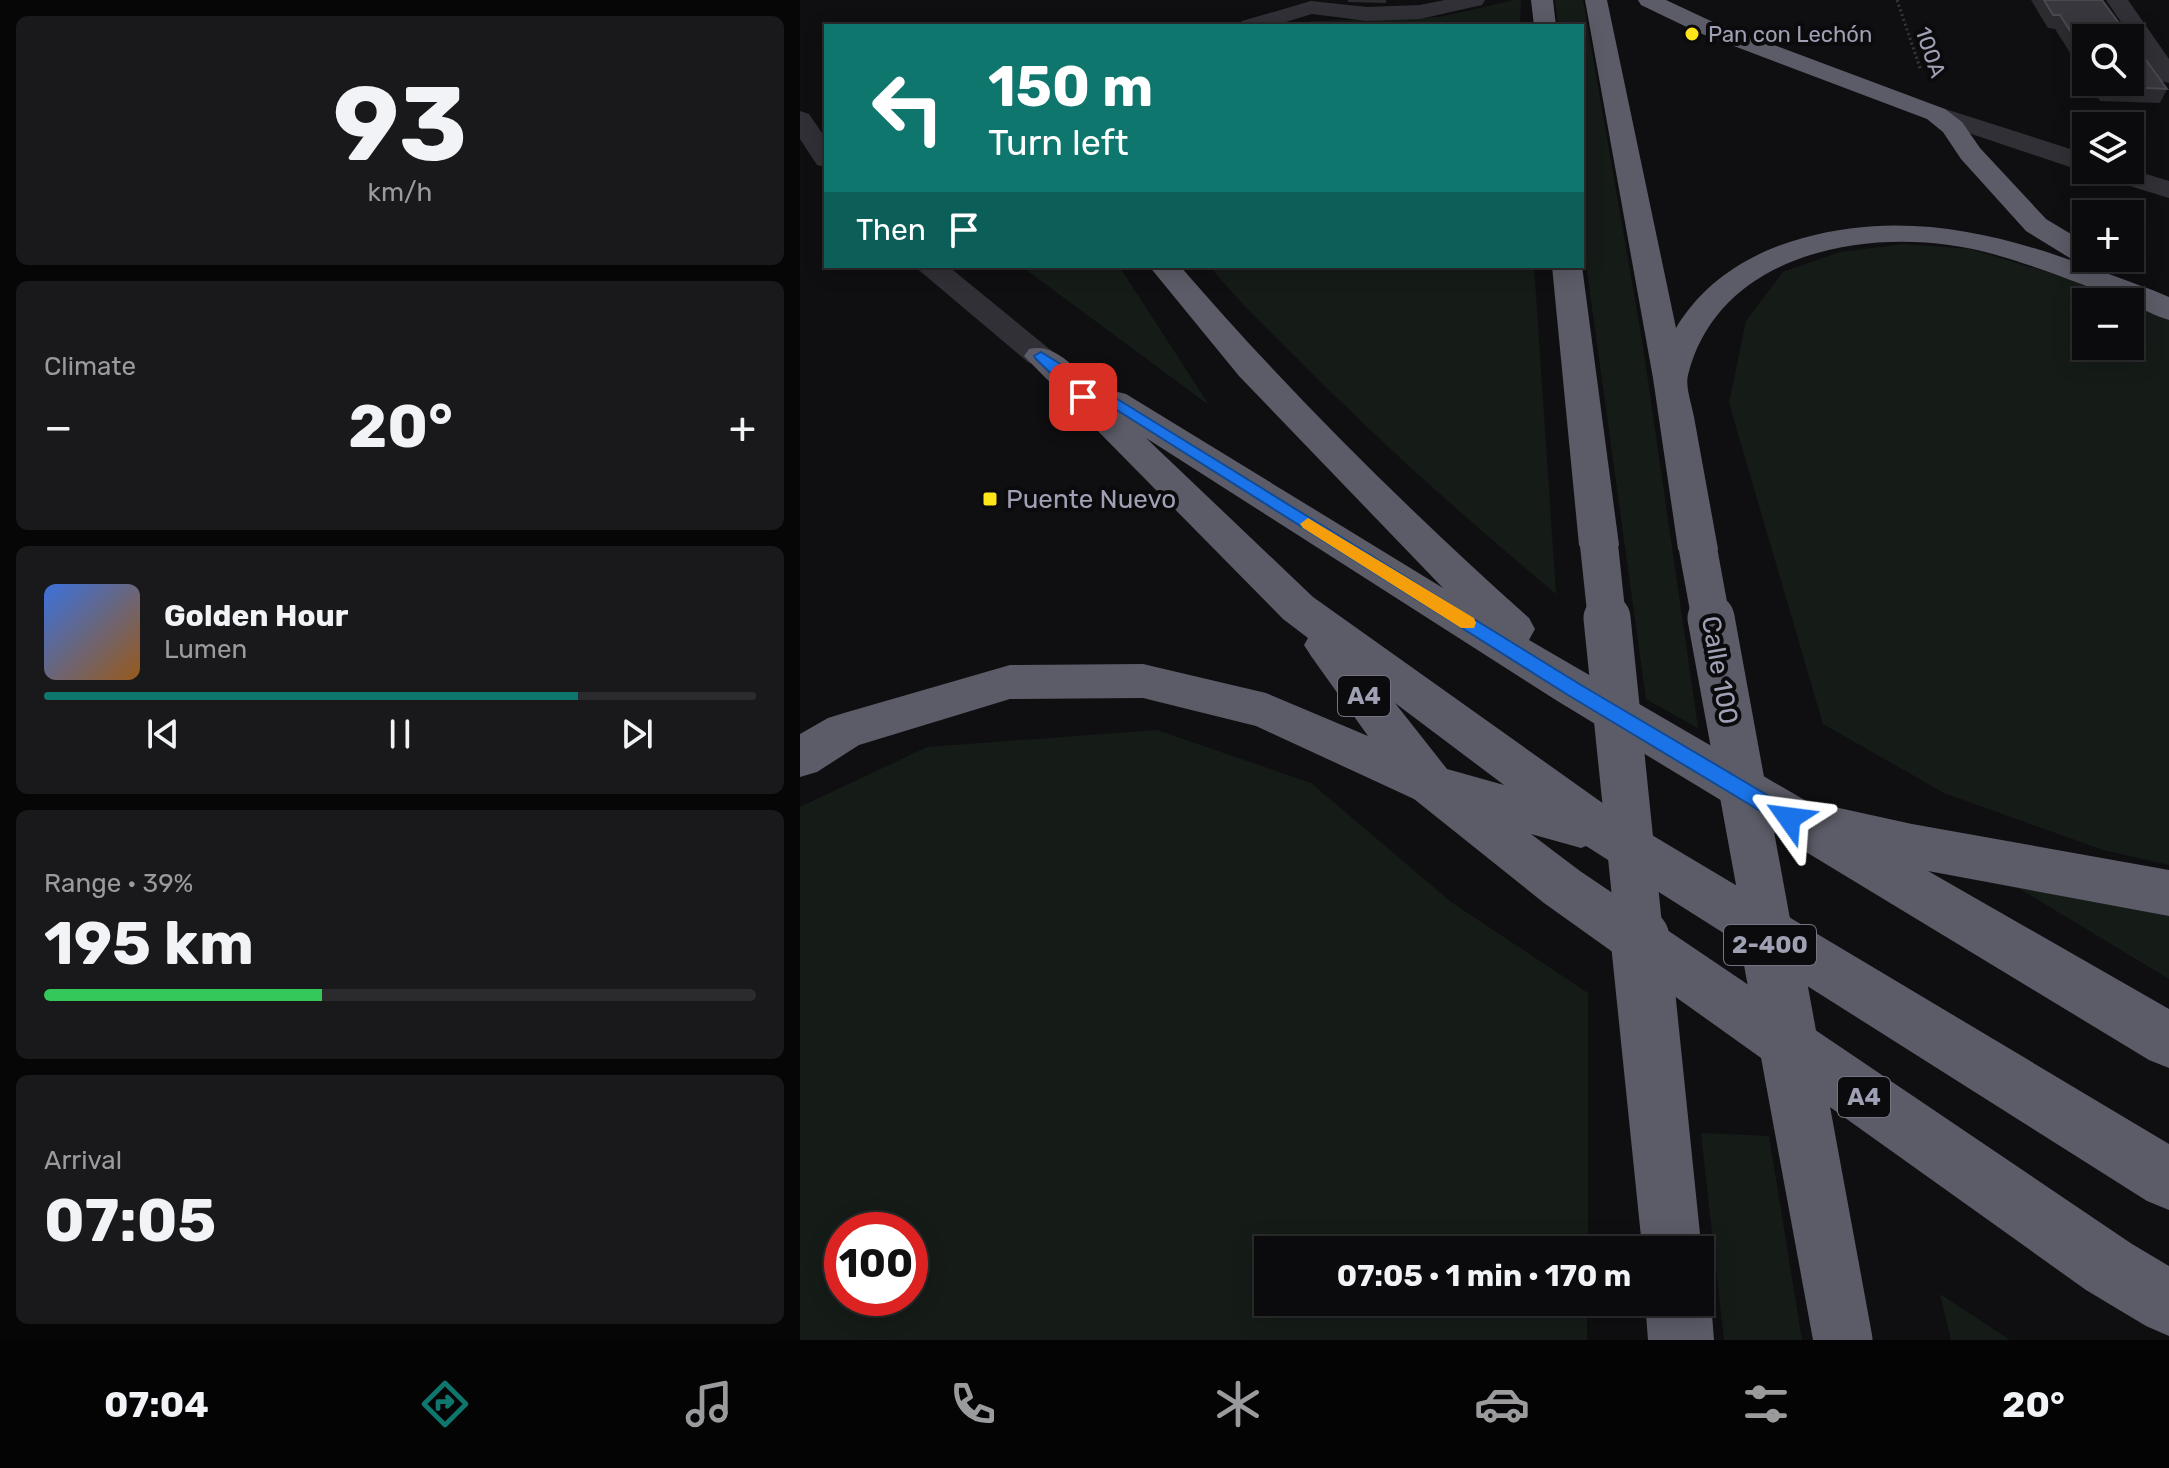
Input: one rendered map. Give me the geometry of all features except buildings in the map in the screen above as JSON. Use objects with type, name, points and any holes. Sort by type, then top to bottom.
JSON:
[{"type":"highway","points":[[1542,0],[1545,24]]},
{"type":"highway","name":"Calle 100","points":[[1596,0],[1670,378],[1698,549],[1843,1340]]},
{"type":"highway","points":[[1649,0],[1705,27],[1936,114],[1953,127],[1970,153],[2036,225],[2072,247]]},
{"type":"highway","points":[[1670,378],[1689,336],[1708,305],[1738,278],[1787,251],[1846,237],[1906,233],[1967,238],[2038,256],[2169,310]]},
{"type":"highway","points":[[1166,268],[1262,380],[1443,564],[1589,698]]},
{"type":"highway","points":[[1567,268],[1671,1236]]},
{"type":"highway","points":[[2118,272],[2169,297]]},
{"type":"highway","points":[[1041,356],[1589,698],[2169,1040]]},
{"type":"highway","name":"A4","points":[[1041,356],[1298,608],[1607,834],[2081,1122],[2169,1179]]},
{"type":"highway","name":"A4","points":[[1298,608],[1431,785],[1562,887],[2109,1267],[2169,1303]]},
{"type":"highway","points":[[800,758],[844,731],[1010,682],[1143,681],[1266,711],[1431,785],[1607,834]]},
{"type":"highway","points":[[1789,818],[1912,846],[2169,893]]},
{"type":"highway","points":[[1673,1340],[1675,1316]]},
{"type":"highway","points":[[1678,1316],[1681,1340]]},
{"type":"street","points":[[1256,24],[1312,4],[1367,14],[1420,12],[1474,0]]},
{"type":"street","points":[[2117,0],[2169,76]]},
{"type":"street","points":[[1936,114],[2072,158]]},
{"type":"street","points":[[800,119],[824,156]]},
{"type":"street","points":[[2144,182],[2169,190]]},
{"type":"street","points":[[931,268],[1041,356]]},
{"type":"path","name":"100A","points":[[1897,0],[1936,114]]},
{"type":"shaded area","points":[[1521,0],[1520,24],[1297,24],[1313,21],[1439,17]]},
{"type":"shaded area","points":[[1555,0],[1583,0],[1643,346],[1698,728],[1646,699],[1584,250],[1584,24],[1558,24]]},
{"type":"shaded area","points":[[1904,244],[1970,249],[2093,288],[2072,288],[2072,360],[2144,360],[2144,309],[2169,320],[2169,865],[2103,850],[1944,793],[1823,724],[1729,403],[1746,321],[1783,272],[1840,252]]},
{"type":"shaded area","points":[[1024,268],[1120,268],[1209,405]]},
{"type":"shaded area","points":[[1212,268],[1534,268],[1556,594],[1367,427]]},
{"type":"shaded area","points":[[1157,730],[1311,783],[1451,902],[1588,993],[1588,1236],[1254,1236],[1254,1316],[1587,1316],[1587,1340],[800,1340],[800,807],[927,747]]},
{"type":"shaded area","points":[[1995,874],[2169,915],[2169,979]]},
{"type":"shaded area","points":[[1701,1133],[1769,1136],[1802,1340],[1724,1340]]},
{"type":"shaded area","points":[[1940,1294],[2010,1340],[1951,1340]]},
{"type":"slow traffic","points":[[1308,524],[1467,623]]},
{"type":"place","name":"Pan con Lechón","points":[[1692,34]]},
{"type":"place","name":"Puente Nuevo","points":[[990,499]]},
{"type":"route","points":[[1083,397],[1041,356],[1575,690],[1789,818]]}]
